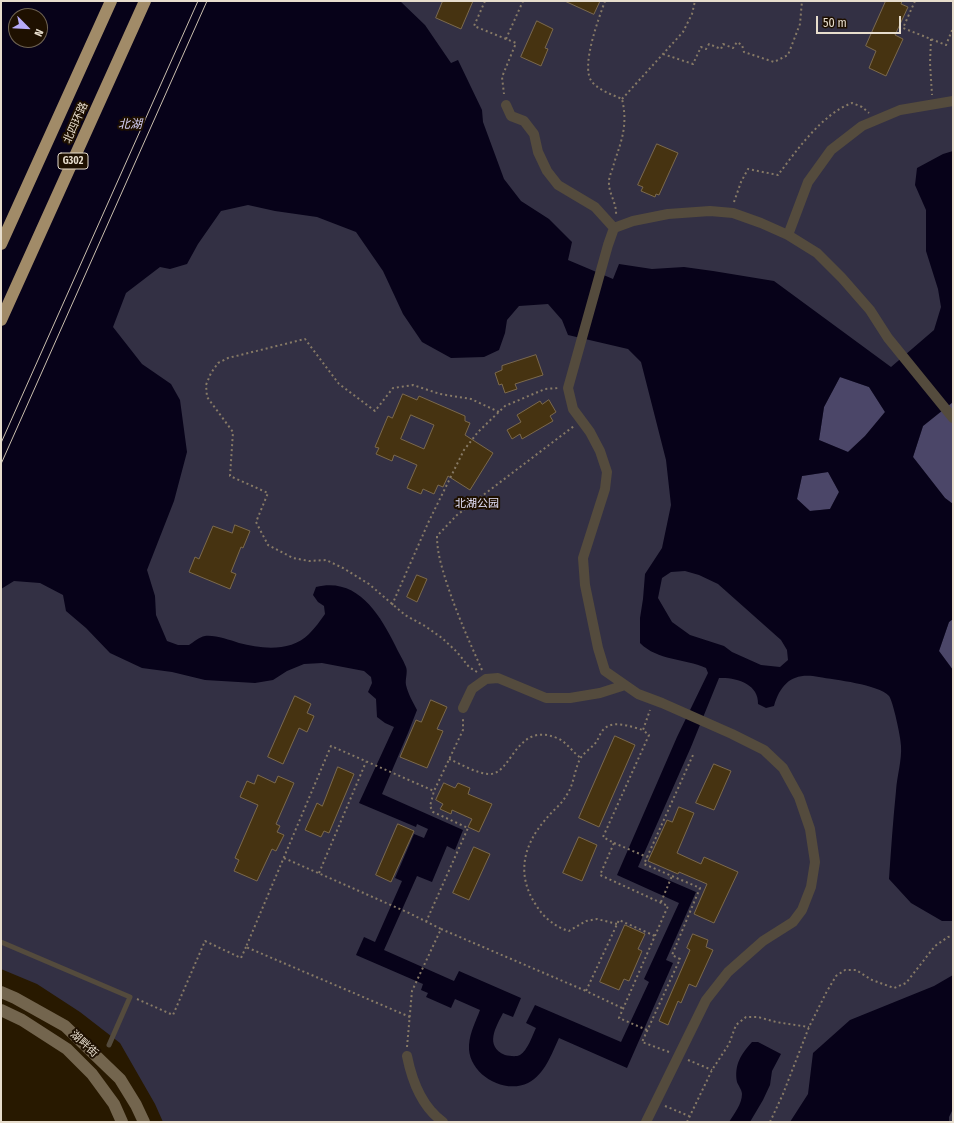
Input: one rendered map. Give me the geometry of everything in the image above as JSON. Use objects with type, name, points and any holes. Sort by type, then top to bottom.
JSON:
[{"type":"highway","name":"北四环路","points":[[1,244],[111,1]]},
{"type":"highway","name":"北四环路","points":[[1,320],[145,1]]},
{"type":"main road","name":"湖畔街","points":[[1,992],[15,998],[65,1026],[120,1079],[144,1122]]},
{"type":"main road","name":"湖畔街","points":[[1,1010],[22,1020],[66,1048],[92,1074],[114,1104],[122,1122]]},
{"type":"street","points":[[788,235],[808,182],[831,150],[862,126],[900,110],[953,101]]},
{"type":"street","points":[[506,105],[512,116],[524,121],[534,134],[538,152],[547,171],[558,186],[595,207],[614,228]]},
{"type":"street","points":[[646,1122],[706,1000],[728,972],[763,941],[793,922],[802,910],[811,887],[814,862],[810,829],[799,797],[783,768],[764,750],[732,734],[653,699],[638,694],[605,672],[598,648],[585,585],[583,558],[605,489],[607,472],[600,451],[590,432],[573,409],[568,388],[608,244],[614,228],[633,221],[668,214],[710,211],[733,213],[788,235],[817,253],[842,278],[870,310],[888,338],[953,418]]},
{"type":"street","points":[[463,708],[472,689],[486,679],[498,678],[546,698],[570,698],[600,693],[625,685]]},
{"type":"street","points":[[406,1056],[410,1073],[421,1097],[437,1117],[443,1122]]},
{"type":"lane","points":[[1,942],[130,997],[109,1045]]},
{"type":"path","points":[[485,1],[474,26],[516,43],[502,77],[506,105]]},
{"type":"path","points":[[506,40],[523,1]]},
{"type":"path","points":[[605,1],[590,50],[587,70],[591,80],[600,89],[622,99]]},
{"type":"path","points":[[622,99],[683,32],[692,14],[695,1]]},
{"type":"path","points":[[663,54],[693,64],[701,47],[706,49],[709,44],[721,49],[723,44],[733,48],[738,42],[742,45],[744,52],[774,62],[788,55],[800,24],[802,1]]},
{"type":"path","points":[[915,1],[903,28],[946,45],[953,28]]},
{"type":"path","points":[[931,39],[930,63],[933,104]]},
{"type":"path","points":[[614,228],[616,208],[610,194],[609,181],[624,135],[624,110],[622,99]]},
{"type":"path","points":[[733,213],[734,199],[748,169],[778,175],[807,139],[842,107],[852,103],[862,107],[877,120]]},
{"type":"path","points":[[486,679],[469,667],[457,652],[442,638],[425,626],[405,615],[369,584],[343,568],[326,560],[308,561],[293,558],[268,545],[256,522],[268,493],[230,476],[233,432],[207,397],[206,385],[211,373],[218,363],[228,358],[305,339],[339,384],[375,411],[393,388],[413,385],[440,394],[471,399],[499,412]]},
{"type":"path","points":[[392,605],[429,521],[464,450],[478,432],[505,406],[545,389],[568,388]]},
{"type":"path","points":[[486,679],[456,612],[441,566],[437,545],[438,536],[457,515],[581,420]]},
{"type":"path","points":[[643,730],[653,699]]},
{"type":"path","points":[[426,922],[468,828],[433,812],[430,806],[434,791],[463,730],[463,708]]},
{"type":"path","points":[[617,924],[597,919],[586,921],[569,931],[560,929],[539,910],[529,895],[524,881],[525,858],[530,843],[546,818],[567,796],[581,758],[596,742],[604,729],[613,724],[643,730],[649,735],[603,837],[647,857]]},
{"type":"path","points":[[449,759],[480,772],[491,774],[502,769],[523,742],[533,736],[557,738],[574,754],[581,758]]},
{"type":"path","points":[[130,997],[173,1015],[206,941],[241,958],[331,746],[434,791]]},
{"type":"path","points":[[693,755],[644,864],[700,888],[672,955],[680,958],[642,1042],[712,1070]]},
{"type":"path","points":[[319,873],[366,762]]},
{"type":"path","points":[[614,843],[600,875],[668,906],[622,1008],[619,1018],[647,1030]]},
{"type":"path","points":[[284,858],[409,913],[441,929],[622,1008]]},
{"type":"path","points":[[661,902],[672,876]]},
{"type":"path","points":[[586,991],[619,920],[655,936]]},
{"type":"path","points":[[406,1056],[412,991],[441,929]]},
{"type":"path","points":[[770,1122],[783,1094],[809,1027],[836,976],[845,970],[856,970],[872,980],[894,988],[906,983],[935,946],[948,937],[953,936]]},
{"type":"path","points":[[246,947],[410,1017]]},
{"type":"path","points":[[686,1122],[712,1070],[729,1044],[736,1025],[746,1017],[758,1016],[776,1022],[809,1027]]},
{"type":"path","points":[[657,1102],[689,1116]]},
{"type":"green space","name":"北湖公园","points":[[1,1],[953,1],[953,1122],[163,1122],[155,1104],[120,1043],[80,1012],[37,984],[1,969]]},
{"type":"shaded area","points":[[840,377],[869,387],[885,412],[865,436],[848,452],[819,440],[824,407]]},
{"type":"shaded area","points":[[953,402],[953,504],[945,498],[913,457],[923,426]]},
{"type":"shaded area","points":[[828,472],[839,492],[830,509],[810,511],[797,499],[802,476]]},
{"type":"shaded area","points":[[953,619],[953,670],[939,651],[949,622]]},
{"type":"water","name":"北湖","points":[[1,1],[400,1],[425,25],[451,63],[458,60],[482,110],[483,122],[504,179],[521,201],[549,219],[572,242],[568,260],[613,279],[619,264],[652,269],[684,267],[774,281],[891,367],[934,330],[941,307],[938,289],[926,251],[926,210],[915,185],[917,168],[943,154],[953,151],[953,402],[923,426],[913,457],[945,498],[953,504],[953,619],[949,622],[939,651],[953,670],[953,921],[942,921],[911,903],[889,879],[901,742],[893,705],[889,696],[876,688],[845,681],[802,676],[785,685],[780,691],[774,706],[766,708],[758,704],[755,691],[745,683],[732,679],[719,678],[691,747],[638,867],[696,892],[666,960],[673,963],[627,1068],[559,1038],[547,1064],[534,1079],[528,1083],[518,1086],[498,1084],[488,1079],[480,1072],[470,1055],[469,1045],[473,1027],[480,1010],[455,999],[451,1008],[426,997],[428,993],[421,990],[423,984],[356,955],[364,937],[375,942],[402,881],[395,878],[414,834],[424,838],[428,829],[417,824],[416,827],[359,803],[394,727],[377,717],[376,699],[368,692],[372,683],[371,677],[364,671],[322,663],[304,664],[287,671],[273,680],[255,683],[205,680],[172,672],[142,668],[110,653],[86,628],[66,611],[63,595],[40,583],[14,581],[1,589]],"holes":[[[248,205],[275,211],[317,217],[356,232],[383,271],[403,314],[422,342],[451,358],[484,357],[499,350],[505,333],[507,320],[519,306],[548,304],[562,320],[568,335],[628,349],[641,362],[666,460],[671,505],[662,548],[645,574],[640,618],[640,643],[655,653],[706,668],[708,673],[677,737],[617,875],[679,903],[644,979],[649,982],[621,1042],[535,1005],[526,1023],[536,1028],[528,1046],[523,1053],[518,1056],[505,1055],[495,1047],[493,1041],[495,1030],[503,1013],[513,1017],[521,998],[459,971],[454,981],[384,950],[417,876],[432,882],[447,846],[455,850],[463,830],[382,794],[417,710],[407,688],[407,669],[382,621],[365,600],[343,587],[331,585],[316,587],[313,595],[318,602],[324,606],[325,614],[309,634],[302,640],[294,644],[276,648],[257,647],[209,636],[201,637],[189,645],[178,645],[167,641],[156,615],[155,596],[147,570],[174,501],[187,452],[180,400],[171,384],[142,364],[113,327],[126,293],[160,267],[170,269],[187,264],[198,244],[221,211]],[[840,377],[869,387],[885,412],[865,436],[848,452],[819,440],[824,407]],[[828,472],[839,492],[830,509],[810,511],[797,499],[802,476]],[[685,571],[699,575],[718,584],[781,640],[787,650],[788,660],[780,667],[761,665],[732,652],[724,646],[690,635],[672,622],[658,598],[662,578],[671,572]]]},
{"type":"water","points":[[953,975],[953,1109],[949,1117],[949,1122],[790,1122],[808,1094],[813,1053],[850,1020],[934,986]]},
{"type":"water","points":[[752,1042],[758,1042],[781,1054],[772,1071],[770,1085],[750,1122],[729,1122],[742,1098],[736,1076],[739,1060]]},
{"type":"building","points":[[443,1],[473,1],[461,29],[436,18]]},
{"type":"building","points":[[565,1],[600,1],[594,14]]},
{"type":"building","points":[[886,1],[902,1],[901,4],[908,7],[895,35],[903,39],[886,76],[869,68],[876,51],[866,46]]},
{"type":"building","points":[[537,21],[553,29],[545,48],[548,49],[541,66],[521,57]]},
{"type":"building","points":[[657,144],[678,153],[659,195],[656,194],[655,197],[641,191],[643,187],[638,185]]},
{"type":"building","points":[[536,355],[543,375],[515,384],[517,389],[505,393],[502,384],[499,385],[495,373],[502,370],[502,366]]},
{"type":"building","points":[[403,394],[417,400],[419,396],[465,416],[465,421],[470,423],[465,435],[493,453],[470,490],[448,476],[443,487],[438,485],[434,494],[423,489],[421,494],[407,488],[417,465],[394,455],[392,461],[376,454],[379,448],[375,447],[388,416],[392,418]],"holes":[[[411,415],[434,425],[424,449],[401,439]]]},
{"type":"building","points":[[549,400],[556,412],[550,416],[553,421],[522,439],[520,434],[512,439],[507,430],[521,422],[517,415],[540,401],[542,404]]},
{"type":"building","points":[[235,525],[250,531],[243,548],[241,547],[231,572],[236,574],[230,589],[189,572],[195,557],[199,559],[213,526],[232,533]]},
{"type":"building","points":[[417,575],[427,579],[417,602],[407,597]]},
{"type":"building","points":[[295,696],[311,704],[307,713],[314,716],[307,732],[299,728],[283,764],[268,757]]},
{"type":"building","points":[[431,700],[447,707],[437,729],[443,731],[427,768],[400,757],[416,720],[421,722]]},
{"type":"building","points":[[615,736],[635,745],[599,827],[579,818]]},
{"type":"building","points":[[714,764],[731,771],[714,810],[696,803]]},
{"type":"building","points":[[338,767],[354,774],[329,833],[324,831],[321,837],[305,830],[317,803],[322,806]]},
{"type":"building","points":[[258,775],[275,783],[278,776],[294,783],[276,824],[280,826],[277,832],[284,835],[276,851],[272,849],[257,881],[234,871],[239,860],[235,858],[258,805],[240,797],[247,781],[254,784]]},
{"type":"building","points":[[444,783],[455,788],[458,783],[470,788],[468,794],[492,804],[479,832],[468,827],[472,819],[452,810],[451,814],[440,809],[443,804],[436,800]]},
{"type":"building","points":[[679,807],[694,813],[677,853],[701,864],[704,857],[738,872],[714,923],[694,914],[707,884],[679,872],[678,874],[648,861],[667,820],[672,822]]},
{"type":"building","points":[[398,824],[414,831],[391,882],[376,875]]},
{"type":"building","points":[[579,837],[597,845],[582,881],[563,873]]},
{"type":"building","points":[[474,847],[490,854],[469,900],[453,893]]},
{"type":"building","points":[[625,925],[645,934],[638,949],[642,951],[629,981],[624,979],[619,990],[600,982]]},
{"type":"building","points":[[693,934],[708,940],[706,947],[713,950],[696,987],[689,984],[681,1003],[678,1001],[668,1025],[659,1021],[690,950],[687,948]]},
{"type":"tram line","points":[[1,443],[198,1]]},
{"type":"tram line","points":[[1,464],[207,1]]}]
